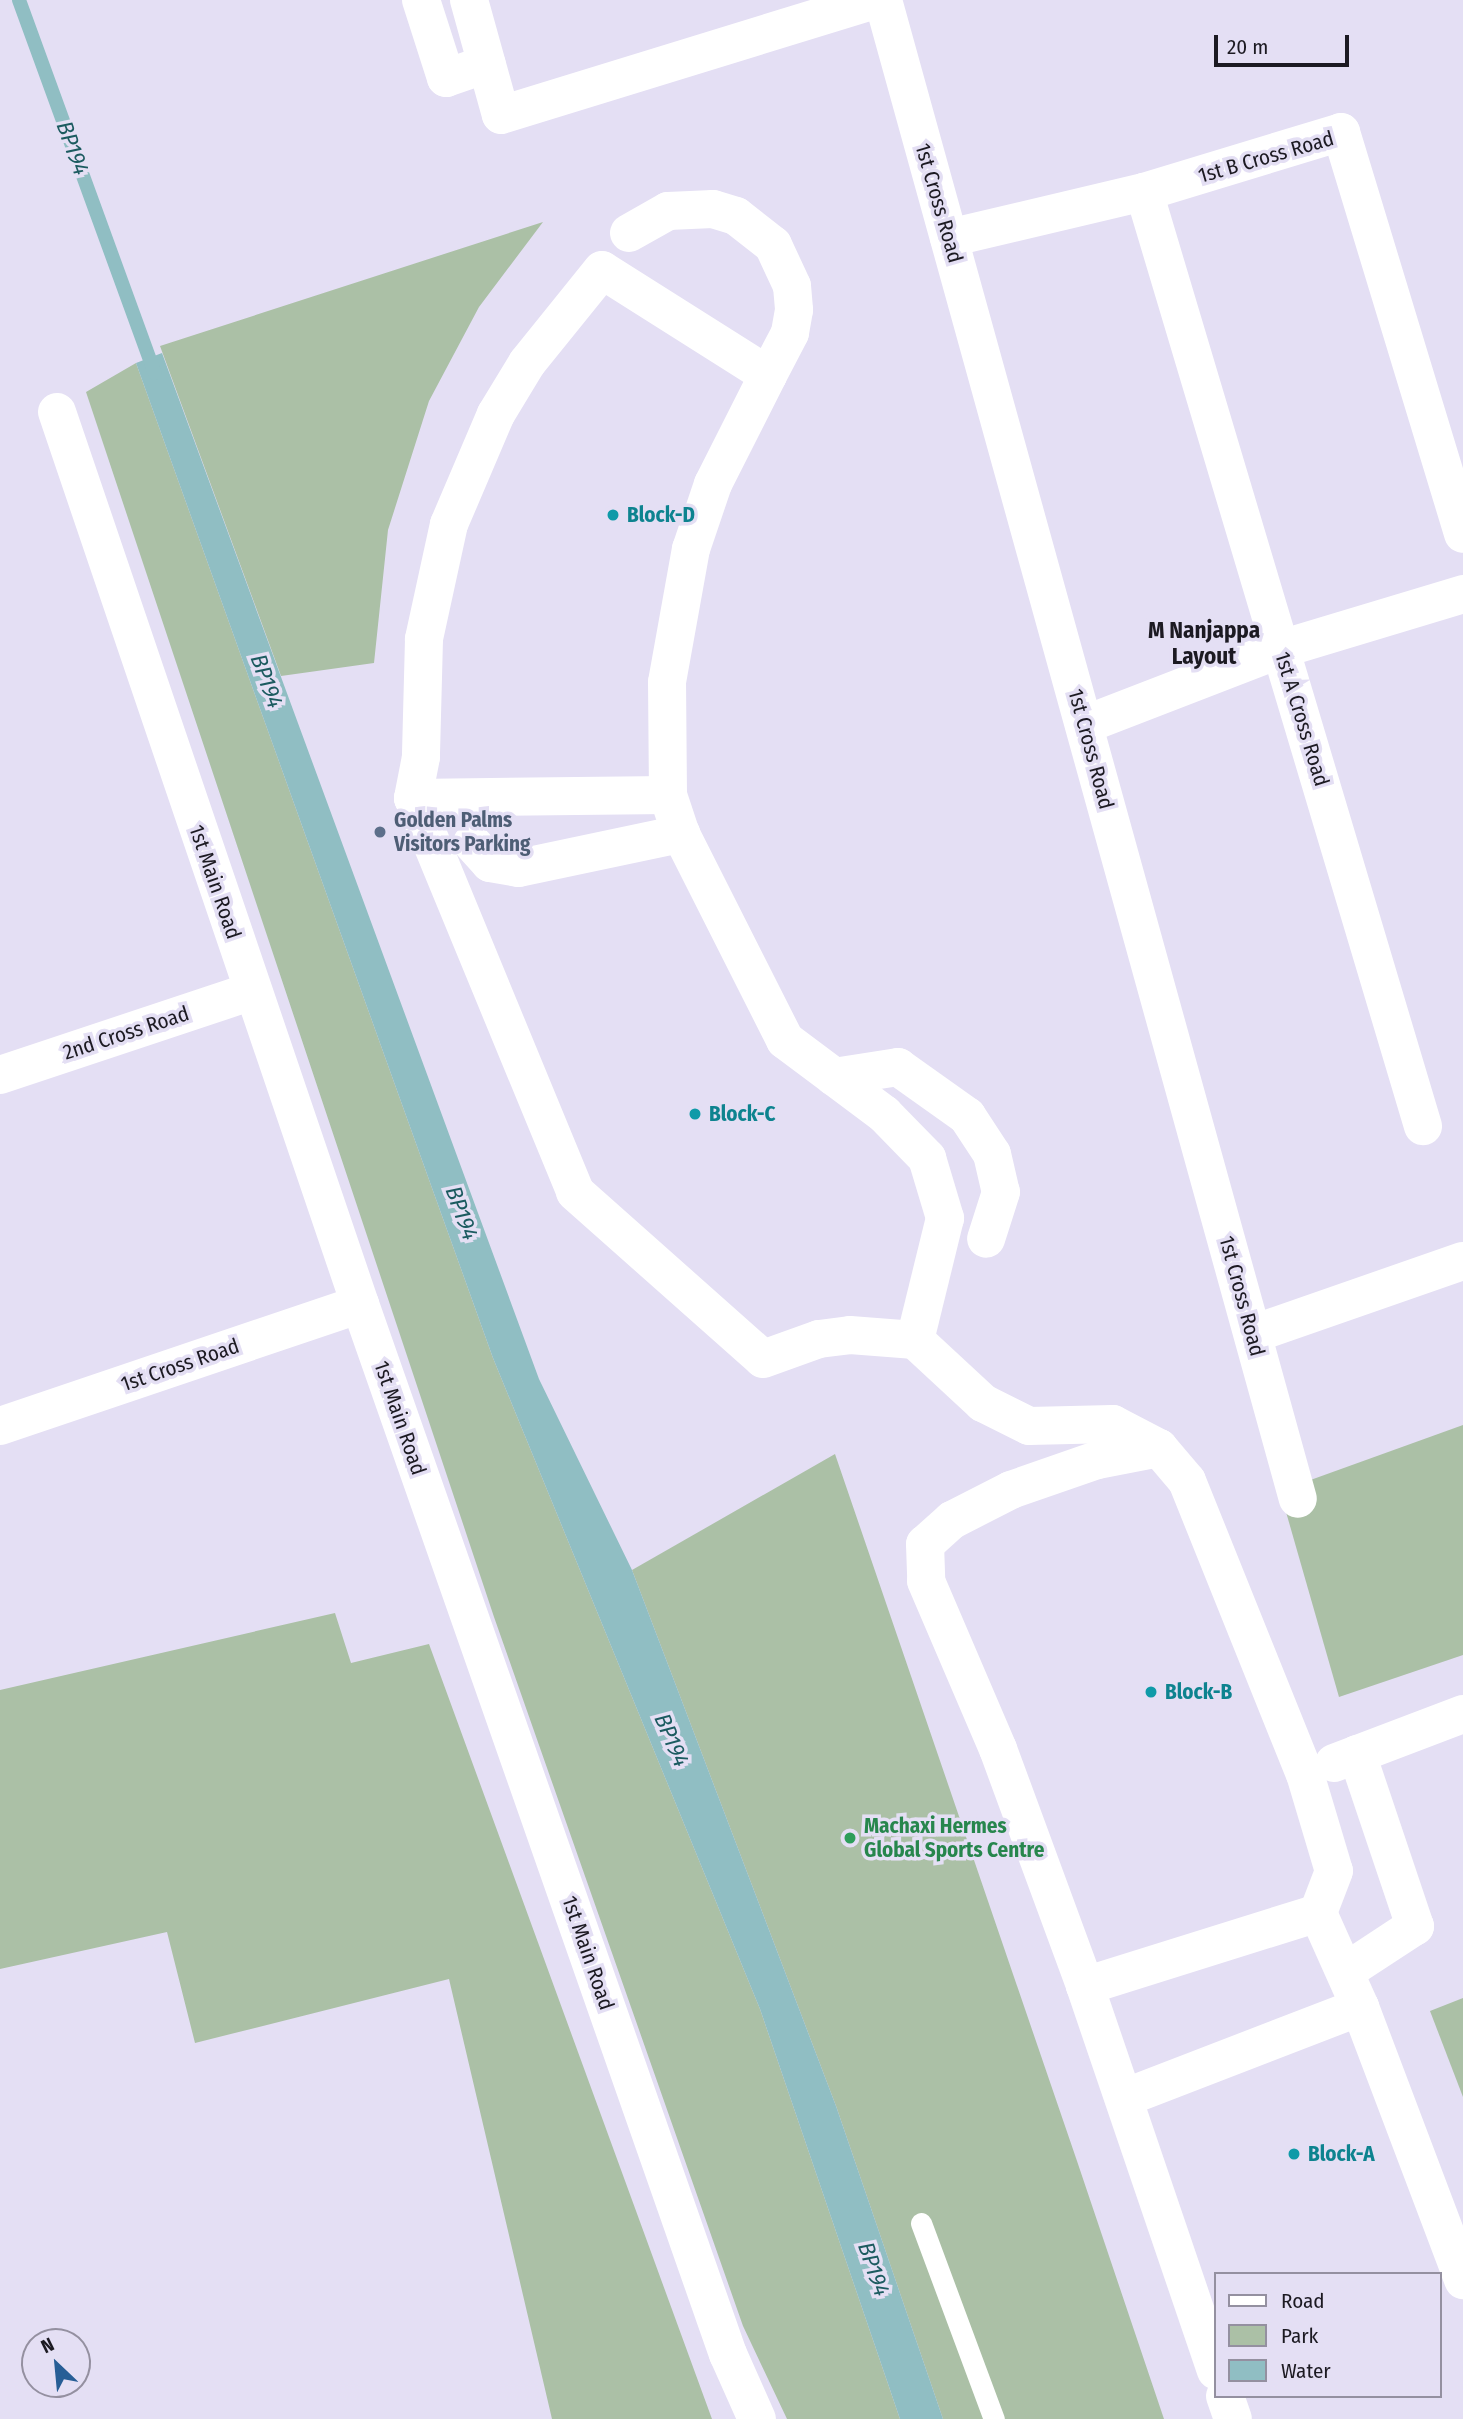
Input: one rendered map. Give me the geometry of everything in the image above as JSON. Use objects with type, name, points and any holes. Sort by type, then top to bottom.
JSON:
[{"type":"street","points":[[421,0],[446,78],[487,64]]},
{"type":"street","points":[[469,0],[501,115],[869,1]]},
{"type":"street","name":"1st Cross Road","points":[[869,1],[949,238],[1298,1499]]},
{"type":"street","name":"1st B Cross Road","points":[[949,238],[1144,192],[1341,132],[1463,534]]},
{"type":"street","name":"1st A Cross Road","points":[[1144,192],[1423,1126]]},
{"type":"street","points":[[629,233],[668,211],[713,209],[736,216],[773,244],[792,286],[794,310],[790,333],[713,484],[691,548],[667,682],[668,795],[681,834],[785,1040],[884,1114],[928,1158],[945,1218],[915,1340]]},
{"type":"street","points":[[768,375],[602,270],[562,315],[496,414],[449,524],[424,639],[421,757],[413,798],[575,1192],[763,1359],[819,1339],[850,1335],[915,1340],[983,1403],[1029,1426],[1113,1424],[1159,1448],[1187,1481],[1305,1774],[1334,1871],[1318,1913],[1360,2007],[1463,2280]]},
{"type":"street","name":"1st Main Road","points":[[57,412],[360,1304],[728,2354],[757,2419]]},
{"type":"street","points":[[1084,725],[1281,649],[1463,594]]},
{"type":"street","points":[[413,798],[668,795]]},
{"type":"street","points":[[472,843],[490,863],[519,869],[681,834]]},
{"type":"street","name":"2nd Cross Road","points":[[1,1070],[252,991]]},
{"type":"street","points":[[834,1077],[898,1067],[967,1116],[992,1154],[1001,1192],[986,1239]]},
{"type":"street","points":[[1253,1334],[1463,1261]]},
{"type":"street","name":"1st Cross Road","points":[[0,1426],[360,1304]]},
{"type":"street","points":[[1159,1448],[1097,1460],[1011,1490],[952,1520],[925,1544],[926,1581],[998,1749],[1085,1986],[1214,2364]]},
{"type":"street","points":[[1305,1774],[1463,1714]]},
{"type":"street","points":[[1357,1754],[1415,1926],[1357,1964]]},
{"type":"street","points":[[1085,1986],[1318,1913]]},
{"type":"street","points":[[1124,2098],[1360,2007]]},
{"type":"street","points":[[1226,2398],[1233,2419]]},
{"type":"lane","points":[[921,2223],[994,2419]]},
{"type":"green space","points":[[543,222],[479,307],[429,401],[388,530],[374,663],[281,676],[160,346]]},
{"type":"green space","points":[[136,363],[493,1358],[760,2009],[900,2419],[787,2419],[743,2326],[494,1617],[86,392]]},
{"type":"green space","points":[[1463,1425],[1463,1655],[1339,1697],[1280,1491]]},
{"type":"green space","name":"Machaxi Hermes Global Sports Centre","points":[[835,1454],[1164,2419],[943,2419],[836,2106],[632,1570]]},
{"type":"green space","points":[[335,1613],[351,1663],[429,1644],[712,2419],[552,2419],[449,1979],[195,2043],[167,1932],[0,1969],[0,1690]]},
{"type":"green space","points":[[1463,1998],[1463,2097],[1430,2011]]},
{"type":"water","points":[[162,353],[539,1379],[632,1570],[836,2106],[943,2419],[900,2419],[760,2009],[493,1358],[136,363]]},
{"type":"waterway","name":"BP194","points":[[19,0],[155,373]]},
{"type":"place","name":"Block-D","points":[[613,515]]},
{"type":"place","name":"Golden Palms Visitors Parking","points":[[380,832]]},
{"type":"place","name":"Block-C","points":[[695,1114]]},
{"type":"place","name":"Block-B","points":[[1151,1692]]},
{"type":"place","name":"Machaxi Hermes Global Sports Centre","points":[[850,1838]]},
{"type":"place","name":"Block-A","points":[[1294,2154]]},
{"type":"district","name":"M Nanjappa Layout","points":[[1204,643]]}]
